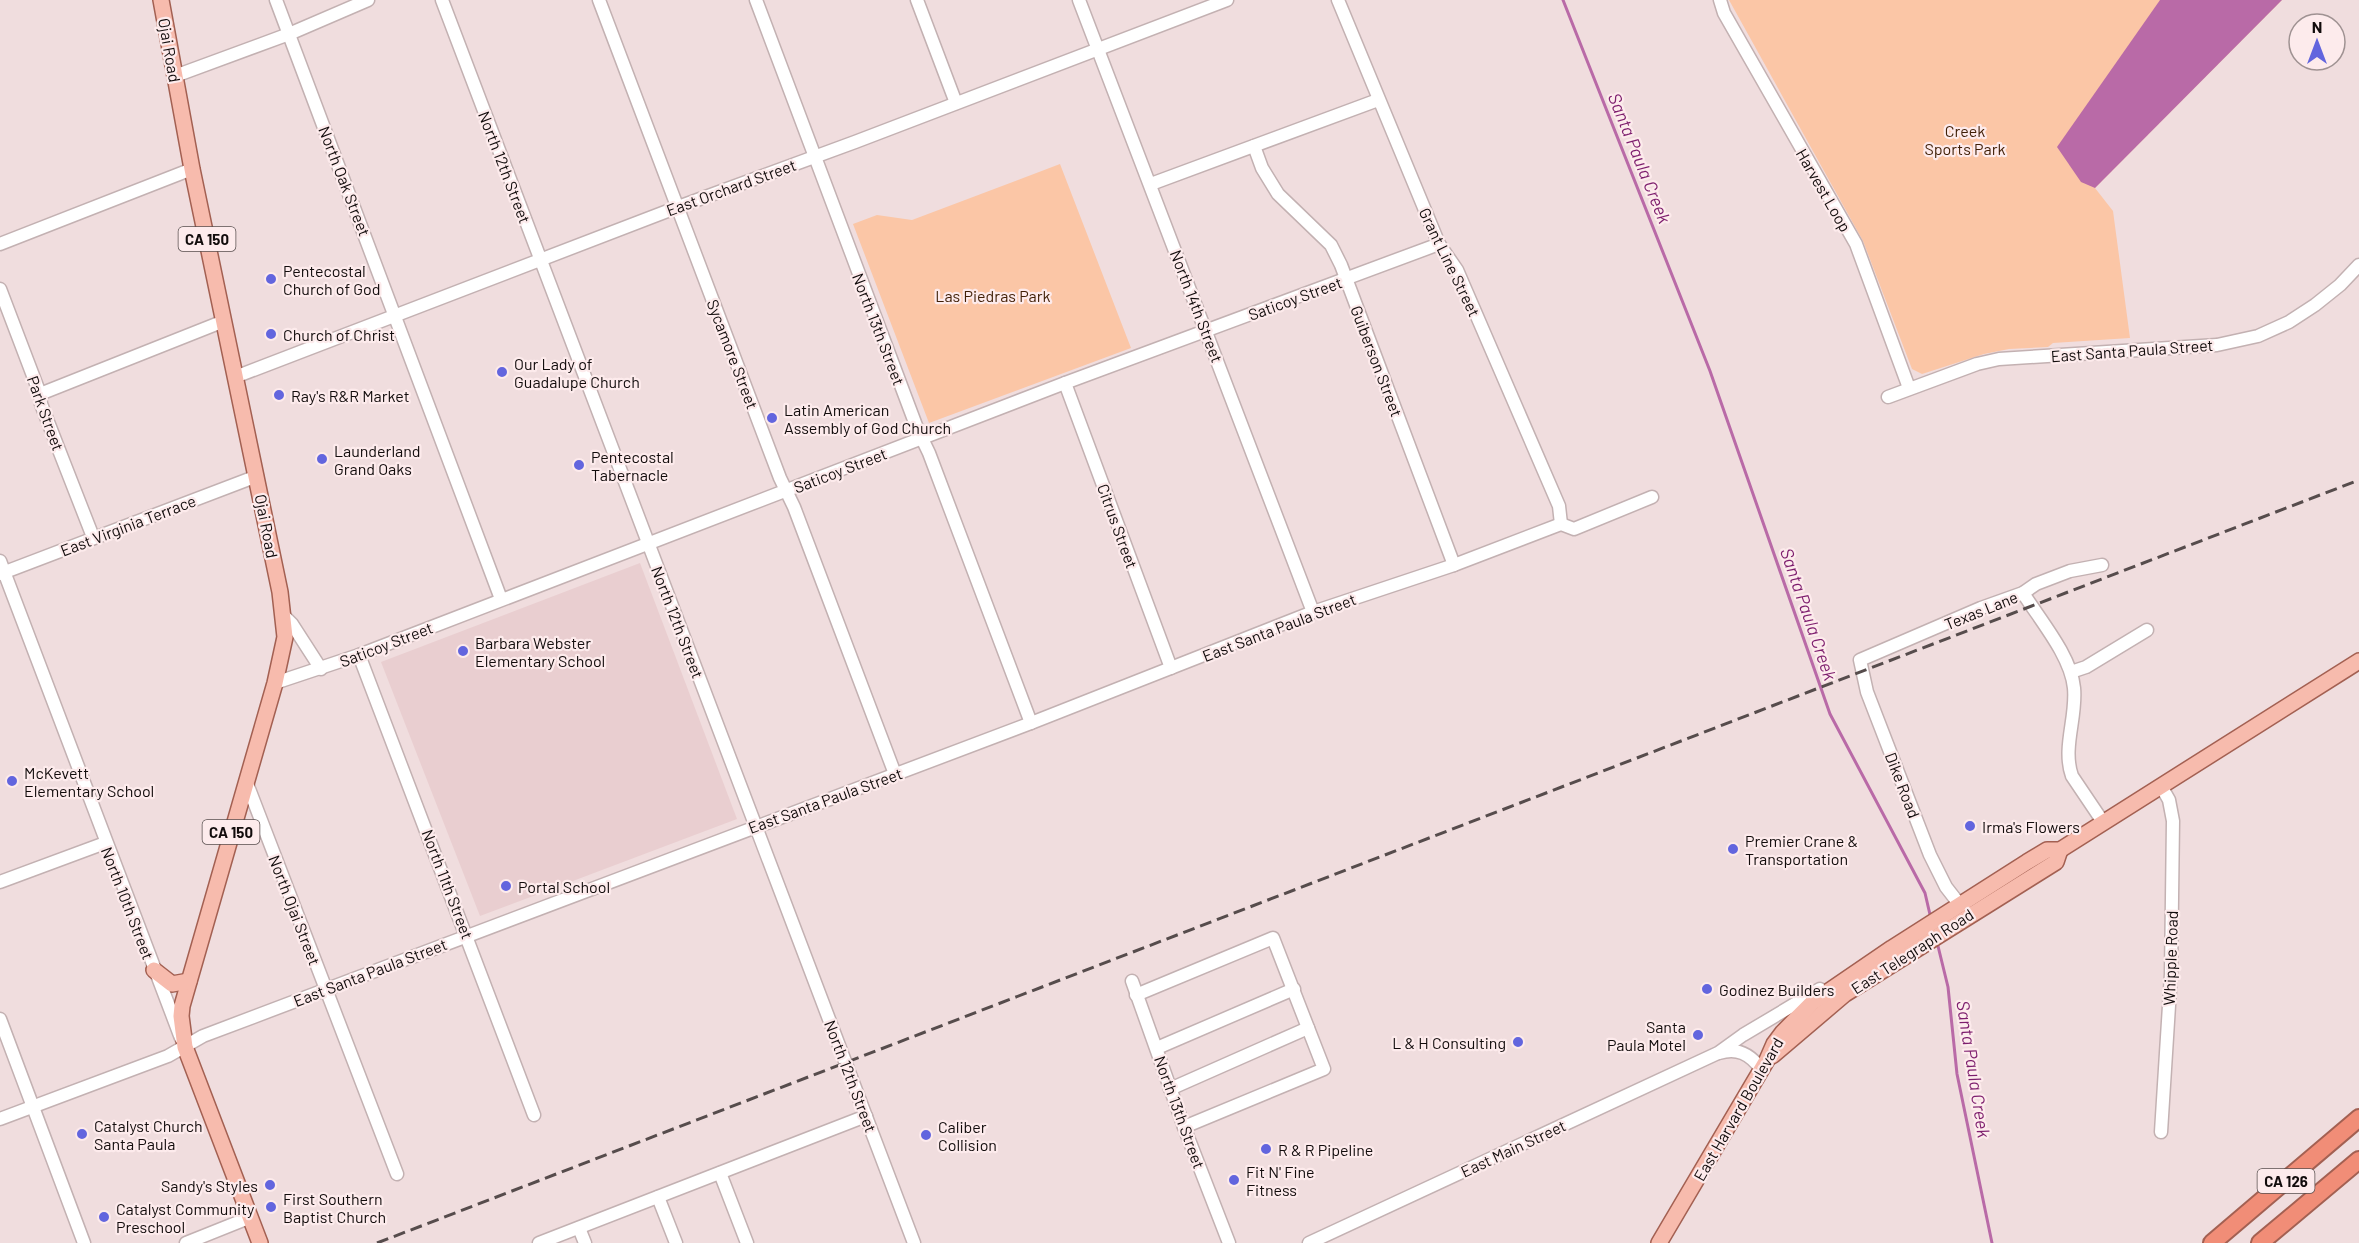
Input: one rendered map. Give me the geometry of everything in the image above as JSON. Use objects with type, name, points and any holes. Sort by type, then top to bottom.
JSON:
[{"type":"highway","name":"CA 126","points":[[2212,1243],[2359,1118]]},
{"type":"highway","name":"CA 126","points":[[2260,1243],[2359,1160]]},
{"type":"main road","name":"Ojai Road","points":[[161,0],[192,170],[257,476],[284,616],[285,637],[275,683],[189,981],[181,1016],[185,1047]]},
{"type":"main road","name":"East Telegraph Road","points":[[1895,954],[2047,850],[2060,850],[2359,661]]},
{"type":"main road","name":"East Harvard Boulevard","points":[[1659,1243],[1783,1032],[1806,1008],[1895,954]]},
{"type":"main road","points":[[154,970],[172,984],[189,981]]},
{"type":"main road","name":"North 10th Street","points":[[185,1047],[260,1243]]},
{"type":"street","name":"North Oak Street","points":[[276,0],[501,599]]},
{"type":"street","points":[[175,76],[289,34],[368,0]]},
{"type":"street","name":"North 12th Street","points":[[442,0],[914,1243]]},
{"type":"street","name":"Sycamore Street","points":[[599,0],[895,774]]},
{"type":"street","name":"North 13th Street","points":[[756,0],[921,439],[1031,723]]},
{"type":"street","points":[[918,0],[956,104]]},
{"type":"street","name":"North 14th Street","points":[[1079,0],[1314,612]]},
{"type":"street","name":"East Orchard Street","points":[[235,377],[540,259],[1227,0]]},
{"type":"street","name":"Grant Line Street","points":[[1338,0],[1439,244],[1457,270],[1559,506],[1561,524]]},
{"type":"street","name":"Harvest Loop","points":[[1720,0],[1730,23],[1856,244],[1909,388]]},
{"type":"street","points":[[1151,184],[1378,100]]},
{"type":"street","name":"Guiberson Street","points":[[1254,146],[1262,168],[1278,194],[1331,245],[1346,279],[1454,565]]},
{"type":"street","points":[[0,244],[192,170]]},
{"type":"street","name":"Saticoy Street","points":[[275,683],[359,655],[1065,383],[1439,244]]},
{"type":"street","name":"East Santa Paula Street","points":[[1888,397],[1977,364],[1999,359],[2217,345],[2258,336],[2289,322],[2315,305],[2359,265]]},
{"type":"street","name":"Park Street","points":[[0,289],[40,394],[41,404],[93,537]]},
{"type":"street","points":[[40,394],[224,321]]},
{"type":"street","name":"Citrus Street","points":[[1065,383],[1171,668]]},
{"type":"street","name":"East Virginia Terrace","points":[[2,569],[257,476]]},
{"type":"street","name":"East Santa Paula Street","points":[[0,1119],[185,1047],[203,1036],[1031,723],[1314,612],[1454,565],[1561,524],[1574,529],[1652,497]]},
{"type":"street","name":"Texas Lane","points":[[1860,660],[1981,608],[2023,593],[2036,584],[2070,571],[2102,565]]},
{"type":"street","name":"North 10th Street","points":[[2,569],[177,1032],[185,1047]]},
{"type":"street","points":[[2023,593],[2071,672],[2075,706],[2070,739],[2069,769],[2103,822]]},
{"type":"street","points":[[284,616],[292,624],[321,669]]},
{"type":"street","points":[[2071,672],[2086,667],[2147,630]]},
{"type":"street","name":"North 11th Street","points":[[359,655],[468,935],[534,1115]]},
{"type":"street","name":"Dike Road","points":[[1860,660],[1867,692],[1930,855],[1956,913]]},
{"type":"street","name":"North Ojai Street","points":[[246,780],[397,1174]]},
{"type":"street","name":"Whipple Road","points":[[2161,786],[2169,800],[2173,821],[2171,974],[2161,1132]]},
{"type":"street","points":[[0,882],[105,843]]},
{"type":"street","points":[[1137,995],[1273,938],[1324,1069],[1184,1127]]},
{"type":"street","name":"East Telegraph Road","points":[[1776,1017],[1895,954]]},
{"type":"street","name":"North 13th Street","points":[[1132,981],[1184,1127],[1229,1243]]},
{"type":"street","points":[[1157,1048],[1294,989]]},
{"type":"street","name":"East Main Street","points":[[1309,1243],[1718,1053],[1743,1035],[1776,1017]]},
{"type":"street","points":[[0,1019],[84,1243]]},
{"type":"street","points":[[1170,1089],[1308,1028]]},
{"type":"street","name":"East Main Street","points":[[1718,1053],[1731,1050],[1745,1053],[1764,1064]]},
{"type":"street","points":[[539,1243],[866,1116]]},
{"type":"street","points":[[720,1173],[747,1243]]},
{"type":"street","points":[[658,1197],[676,1243]]},
{"type":"street","points":[[186,1243],[251,1217]]},
{"type":"street","points":[[579,1228],[585,1243]]},
{"type":"shaded area","points":[[2160,0],[2282,0],[2095,188],[2081,182],[2057,147]]},
{"type":"shaded area","points":[[640,563],[737,819],[480,916],[381,662]]},
{"type":"green space","name":"Creek Sports Park","points":[[1729,0],[2282,0],[2095,188],[2113,211],[2130,338],[2053,343],[2048,347],[2009,349],[1984,354],[1922,374],[1912,369],[1863,241]]},
{"type":"green space","name":"Las Piedras Park","points":[[1060,164],[1131,348],[929,423],[853,224],[877,215],[912,220]]},
{"type":"waterway","name":"Santa Paula Creek","points":[[1563,0],[1710,371],[1830,714],[1925,893],[1931,919]]},
{"type":"waterway","name":"Santa Paula Creek","points":[[1937,942],[1948,987],[1957,1074],[1992,1243]]},
{"type":"railway","points":[[377,1243],[2359,480]]},
{"type":"place","name":"Pentecostal Church of God","points":[[271,279]]},
{"type":"place","name":"Church of Christ","points":[[271,334]]},
{"type":"place","name":"Our Lady of Guadalupe Church","points":[[502,372]]},
{"type":"place","name":"Ray's R&R Market","points":[[279,395]]},
{"type":"place","name":"Latin American Assembly of God Church","points":[[772,418]]},
{"type":"place","name":"Launderland Grand Oaks","points":[[322,459]]},
{"type":"place","name":"Pentecostal Tabernacle","points":[[579,465]]},
{"type":"place","name":"Barbara Webster Elementary School","points":[[463,651]]},
{"type":"place","name":"McKevett Elementary School","points":[[12,781]]},
{"type":"place","name":"Irma's Flowers","points":[[1970,826]]},
{"type":"place","name":"Premier Crane & Transportation","points":[[1733,849]]},
{"type":"place","name":"Portal School","points":[[506,886]]},
{"type":"place","name":"Godinez Builders","points":[[1707,989]]},
{"type":"place","name":"Santa Paula Motel","points":[[1698,1035]]},
{"type":"place","name":"L & H Consulting","points":[[1518,1042]]},
{"type":"place","name":"Catalyst Church Santa Paula","points":[[82,1134]]},
{"type":"place","name":"Caliber Collision","points":[[926,1135]]},
{"type":"place","name":"R & R Pipeline","points":[[1266,1149]]},
{"type":"place","name":"Fit N' Fine Fitness","points":[[1234,1180]]},
{"type":"place","name":"Sandy's Styles","points":[[270,1185]]},
{"type":"place","name":"First Southern Baptist Church","points":[[271,1207]]},
{"type":"place","name":"Catalyst Community Preschool","points":[[104,1217]]}]
